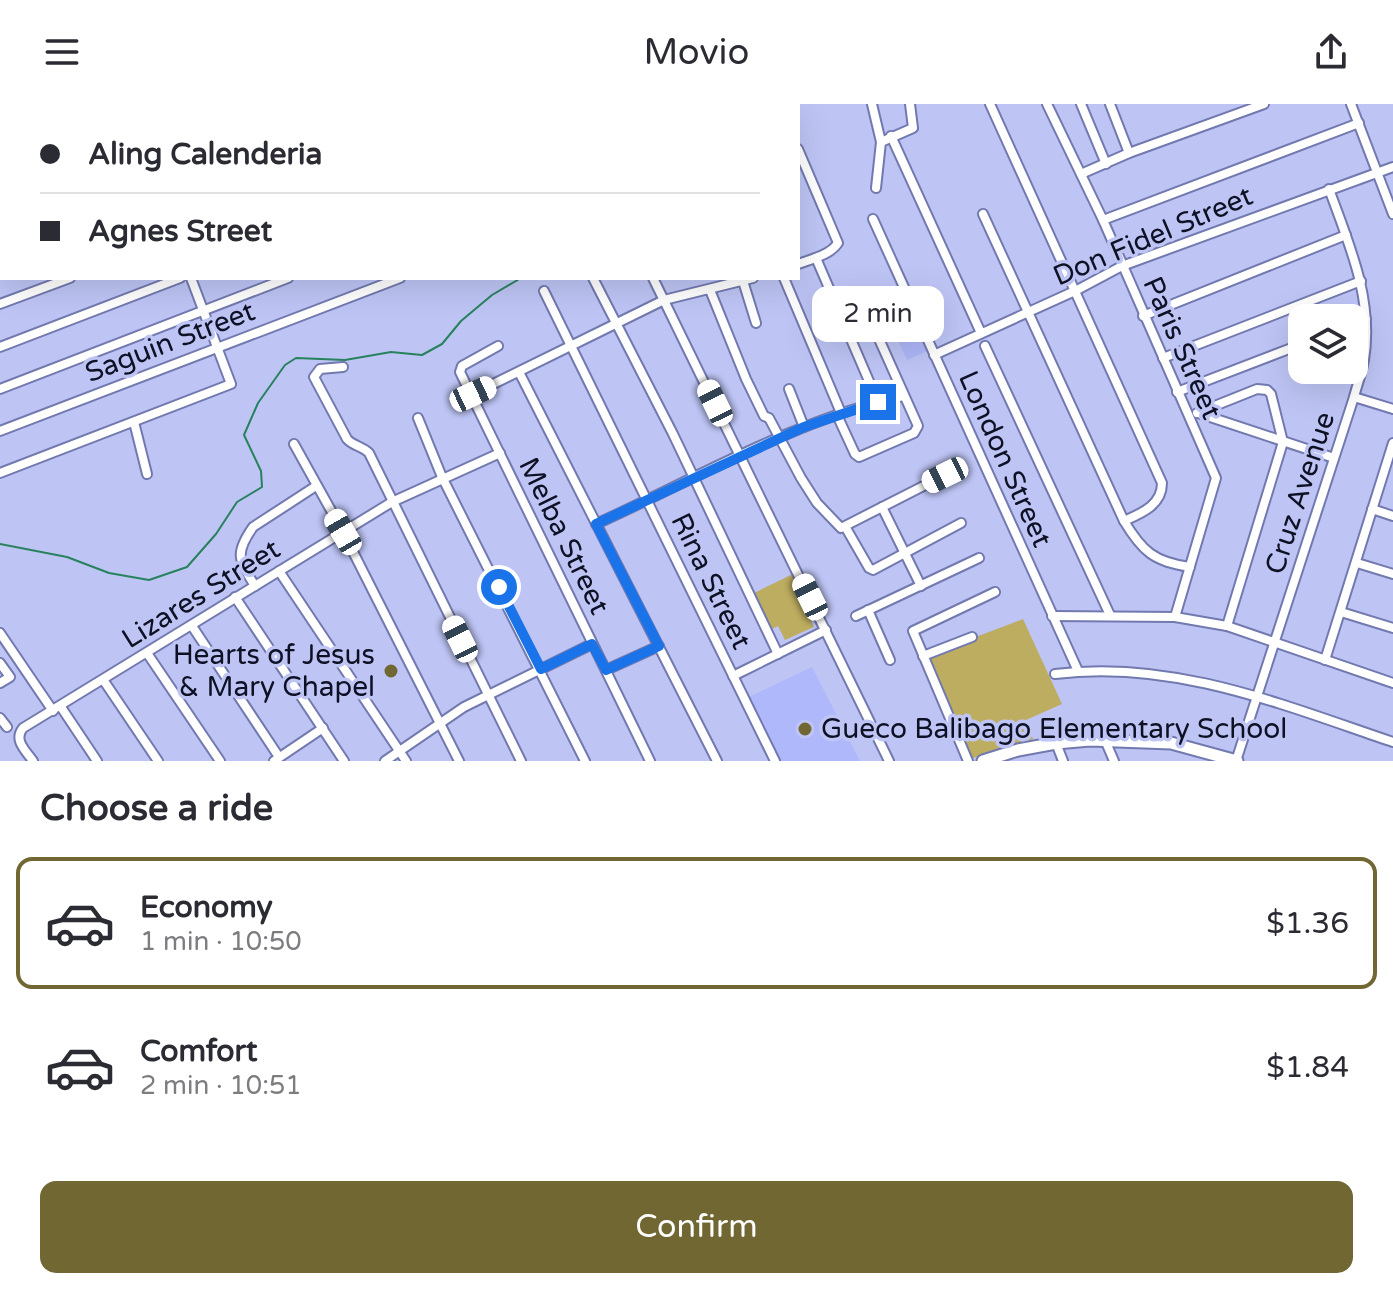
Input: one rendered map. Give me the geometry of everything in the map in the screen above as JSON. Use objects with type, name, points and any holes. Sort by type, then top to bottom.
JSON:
[{"type":"main road","points":[[983,761],[1056,743],[1105,740],[1171,743],[1236,761]]},
{"type":"street","points":[[872,104],[881,142],[876,188]]},
{"type":"street","points":[[881,142],[914,126],[910,104]]},
{"type":"street","points":[[990,104],[1162,483],[1157,502],[1143,513],[1124,521]]},
{"type":"street","name":"Paris Street","points":[[1047,104],[1103,220],[1216,478],[1175,617]]},
{"type":"street","points":[[1081,104],[1106,164]]},
{"type":"street","points":[[1110,104],[1129,153]]},
{"type":"street","points":[[1081,174],[1240,107],[1264,104]]},
{"type":"street","points":[[1351,104],[1393,214]]},
{"type":"street","points":[[1103,220],[1359,123]]},
{"type":"street","points":[[891,136],[981,333]]},
{"type":"street","points":[[800,154],[838,243],[816,258],[800,263]]},
{"type":"street","name":"Don Fidel Street","points":[[934,355],[1077,290],[1122,266],[1393,167]]},
{"type":"street","name":"Cruz Avenue","points":[[1329,189],[1361,281],[1364,304]]},
{"type":"street","points":[[983,214],[1124,521],[1143,550],[1175,565],[1190,567]]},
{"type":"street","name":"London Street","points":[[873,219],[1078,671]]},
{"type":"street","points":[[1143,316],[1346,235]]},
{"type":"street","points":[[816,258],[878,402]]},
{"type":"street","points":[[0,304],[65,280]]},
{"type":"street","points":[[0,347],[175,280]]},
{"type":"street","points":[[0,473],[231,384],[192,280]]},
{"type":"street","points":[[0,389],[283,280]]},
{"type":"street","name":"Saguin Street","points":[[0,431],[395,280]]},
{"type":"street","points":[[594,280],[673,434],[778,654]]},
{"type":"street","points":[[654,280],[889,761]]},
{"type":"street","points":[[473,394],[664,300],[744,280],[756,323]]},
{"type":"street","points":[[785,280],[855,454],[859,457],[916,431],[918,426],[862,301]]},
{"type":"street","points":[[1163,358],[1361,281]]},
{"type":"street","points":[[710,290],[764,416],[769,418],[817,503],[841,528],[945,475]]},
{"type":"street","name":"Rina Street","points":[[544,291],[775,761]]},
{"type":"street","name":"Melba Street","points":[[498,346],[460,368],[650,761]]},
{"type":"street","points":[[985,346],[1110,615]]},
{"type":"street","points":[[1177,392],[1288,349]]},
{"type":"street","points":[[343,367],[327,366],[315,372],[314,377],[350,443],[363,447],[369,453],[521,761]]},
{"type":"street","points":[[519,372],[717,761]]},
{"type":"street","name":"Cruz Avenue","points":[[1236,761],[1357,384]]},
{"type":"street","points":[[789,389],[804,427]]},
{"type":"street","points":[[1197,413],[1257,389],[1267,390],[1271,394],[1283,442],[1227,626]]},
{"type":"street","points":[[596,524],[804,427],[903,396]]},
{"type":"street","points":[[1354,397],[1393,409]]},
{"type":"street","points":[[1186,408],[1334,458]]},
{"type":"street","points":[[418,418],[442,477],[585,761]]},
{"type":"street","points":[[134,422],[147,474]]},
{"type":"street","points":[[1325,660],[1372,509],[1390,464],[1393,443]]},
{"type":"street","points":[[294,444],[343,532],[459,761]]},
{"type":"street","name":"Lizares Street","points":[[33,761],[18,737],[23,728],[392,502],[500,453]]},
{"type":"street","points":[[255,586],[240,561],[241,546],[247,536],[253,527],[316,486]]},
{"type":"street","points":[[882,507],[921,586]]},
{"type":"street","points":[[1372,509],[1393,516]]},
{"type":"street","points":[[846,528],[871,570],[961,523]]},
{"type":"street","points":[[856,616],[979,558]]},
{"type":"street","points":[[1357,563],[1393,574]]},
{"type":"street","points":[[279,571],[406,761]]},
{"type":"street","points":[[968,761],[914,629],[995,592]]},
{"type":"street","points":[[235,597],[344,761]]},
{"type":"street","points":[[868,610],[890,660]]},
{"type":"street","points":[[1341,612],[1393,628]]},
{"type":"street","points":[[1052,616],[1175,617],[1227,626],[1393,683]]},
{"type":"street","points":[[192,626],[276,759],[323,728]]},
{"type":"street","points":[[733,676],[826,630]]},
{"type":"street","points":[[0,633],[97,761]]},
{"type":"street","points":[[923,656],[972,637]]},
{"type":"street","points":[[385,761],[440,722],[487,694],[592,644]]},
{"type":"street","points":[[606,670],[659,646]]},
{"type":"street","points":[[147,653],[220,761]]},
{"type":"street","points":[[0,663],[10,677],[0,683]]},
{"type":"street","points":[[1055,674],[1078,671],[1158,675],[1207,683],[1256,696],[1393,742]]},
{"type":"street","points":[[104,681],[158,761]]},
{"type":"street","points":[[0,718],[7,727]]},
{"type":"street","points":[[1105,740],[1114,761]]},
{"type":"street","points":[[1056,743],[1063,761]]},
{"type":"shaded area","points":[[915,325],[927,351],[907,360],[895,334]]},
{"type":"shaded area","points":[[793,574],[811,609],[807,612],[814,627],[785,640],[778,626],[772,629],[754,593]]},
{"type":"shaded area","points":[[1023,619],[1062,704],[1026,720],[1033,739],[970,759],[928,655]]},
{"type":"shaded area","name":"Gueco Balibago Elementary School","points":[[812,667],[860,761],[781,761],[749,697]]},
{"type":"waterway","points":[[0,544],[67,557],[109,573],[149,580],[187,567],[216,534],[237,502],[262,487],[261,471],[244,435],[258,403],[285,365],[296,358],[345,360],[391,352],[422,355],[442,344],[461,321],[492,295],[518,280]]},
{"type":"place","name":"Hearts of Jesus & Mary Chapel","points":[[391,671]]},
{"type":"place","name":"Gueco Balibago Elementary School","points":[[805,729]]},
{"type":"route","points":[[499,587],[541,669],[592,644],[606,670],[659,646],[596,524],[804,427],[878,402]]}]
